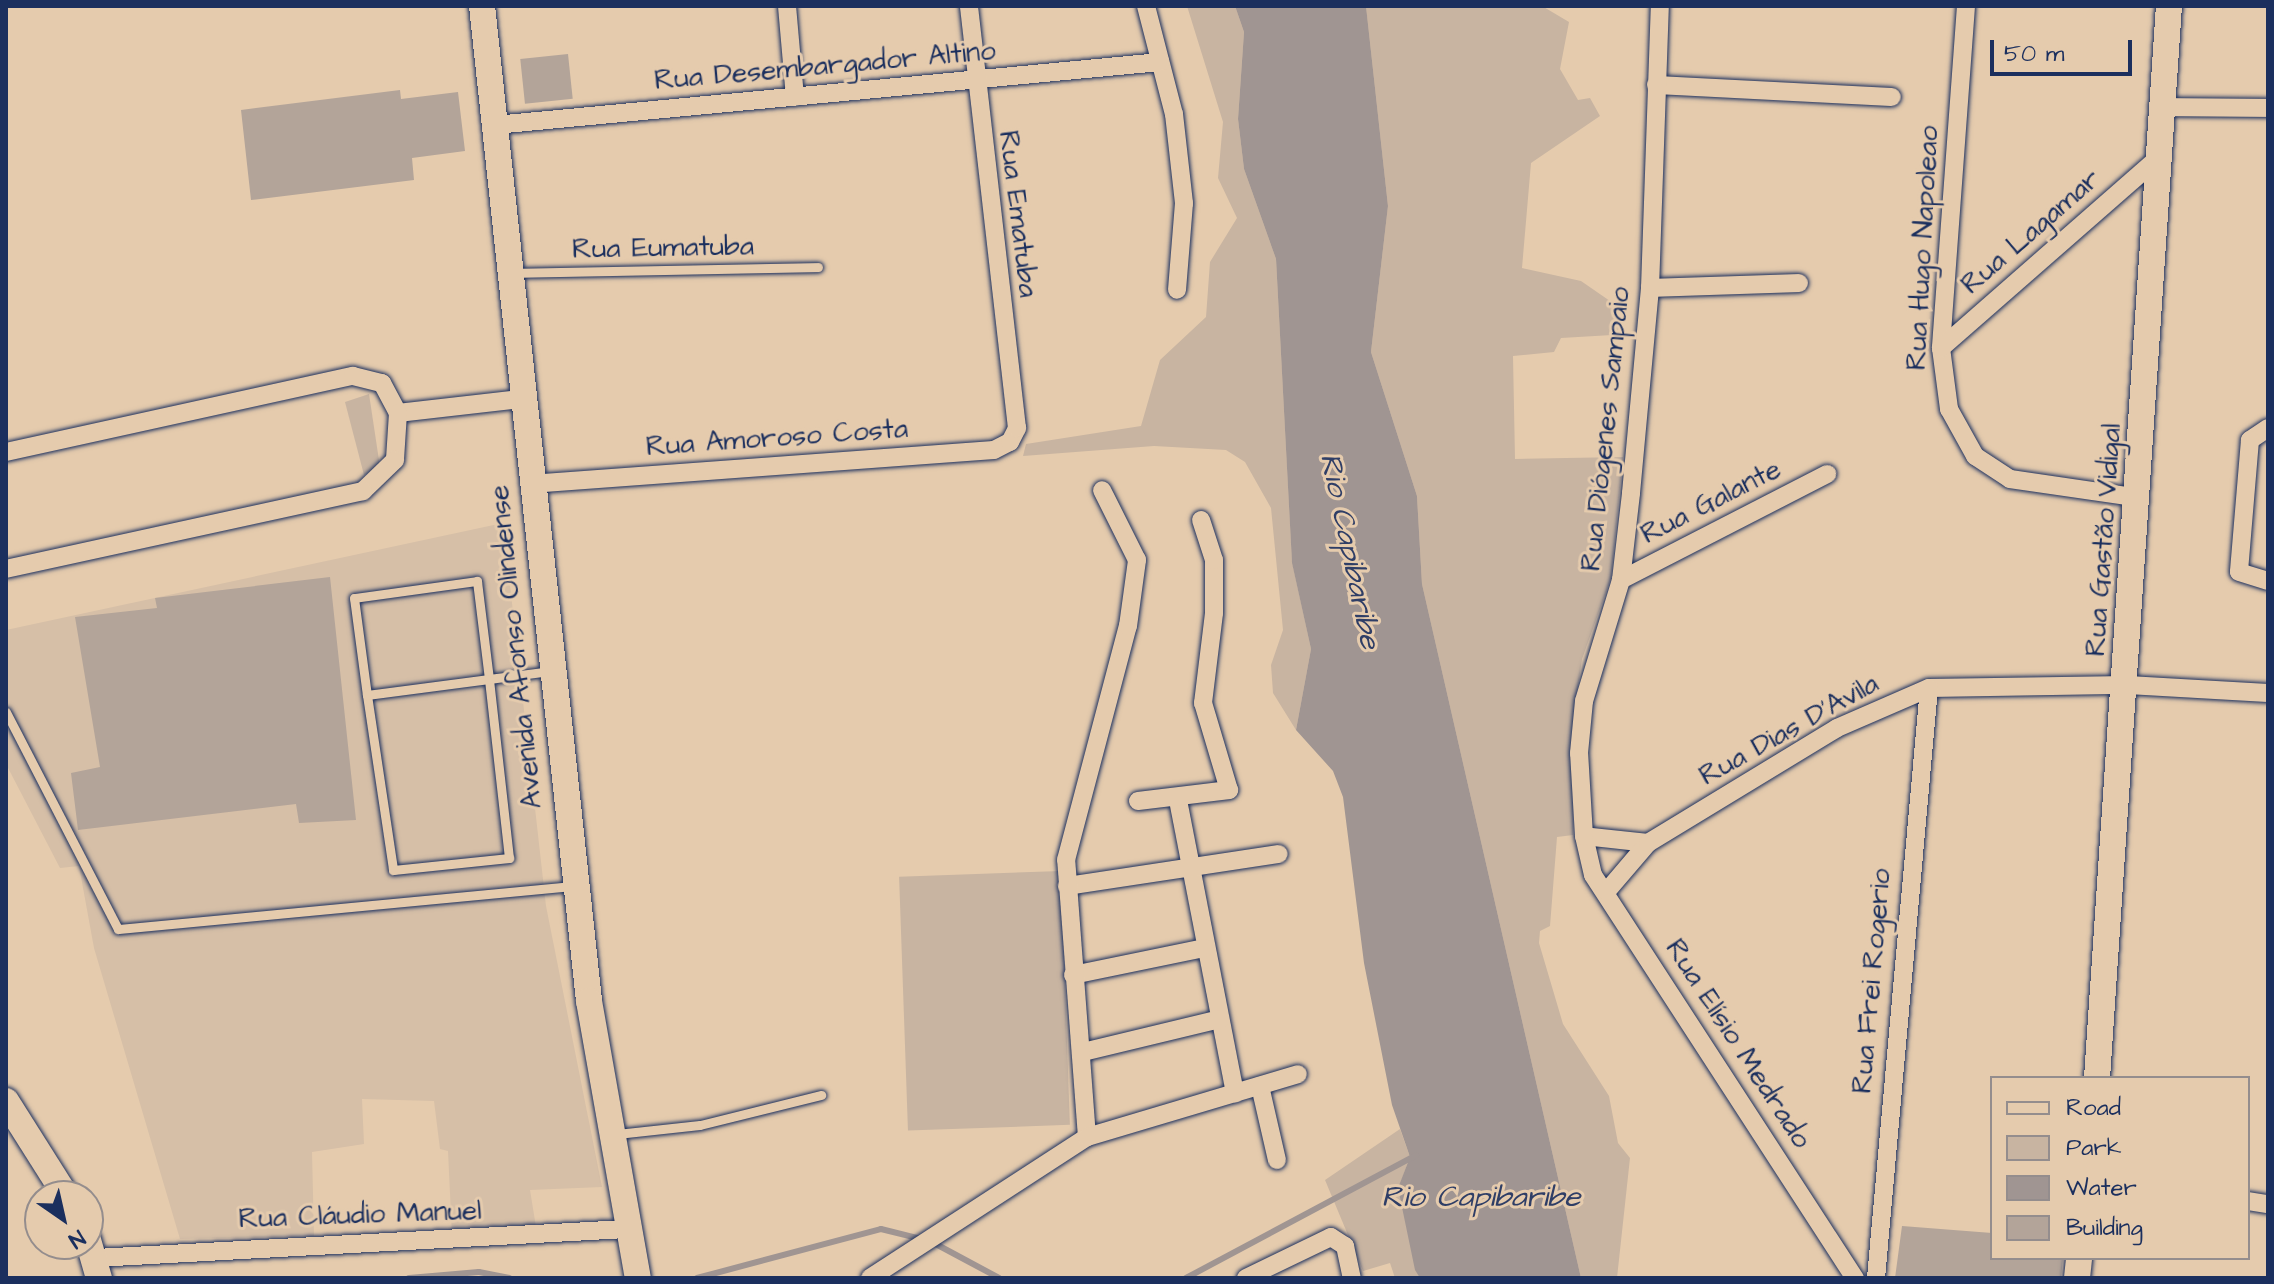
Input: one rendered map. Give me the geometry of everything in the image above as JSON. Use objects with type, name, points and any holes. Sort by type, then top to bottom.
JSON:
[{"type":"main road","name":"Avenida Afonso Olindense","points":[[482,6],[520,399],[576,886],[609,1135],[638,1278]]},
{"type":"main road","name":"Rua Gastão Vidigal","points":[[2097,1076],[2128,685],[2169,6]]},
{"type":"main road","points":[[9,1111],[55,1180]]},
{"type":"street","points":[[787,6],[795,97]]},
{"type":"street","name":"Rua Ematuba","points":[[969,6],[973,79],[1017,428]]},
{"type":"street","points":[[1146,6],[1160,62],[1184,203],[1177,290]]},
{"type":"street","name":"Rua Diógenes Sampaio","points":[[1584,836],[1584,701],[1621,580],[1650,288],[1660,6]]},
{"type":"street","name":"Rua Hugo Napoleao","points":[[1966,6],[1941,348],[1955,426],[1991,469],[2030,487],[2140,498]]},
{"type":"street","name":"Rua Desembargador Altino","points":[[495,125],[1160,62]]},
{"type":"street","points":[[1656,85],[1892,97]]},
{"type":"street","points":[[2162,107],[2268,108]]},
{"type":"street","name":"Rua Lagamar","points":[[1941,348],[2158,158]]},
{"type":"street","points":[[1650,288],[1799,283]]},
{"type":"street","points":[[6,452],[353,376],[382,383],[398,413],[388,473],[363,491],[6,569]]},
{"type":"street","points":[[398,413],[520,399]]},
{"type":"street","name":"Rua Amoroso Costa","points":[[530,484],[994,450],[1017,428]]},
{"type":"street","points":[[2268,428],[2250,440],[2239,572],[2268,581]]},
{"type":"street","name":"Rua Galante","points":[[1621,580],[1827,474]]},
{"type":"street","points":[[1087,1137],[1083,1052],[1073,975],[1067,886],[1069,847],[1128,626],[1137,560],[1102,490]]},
{"type":"street","points":[[1138,801],[1178,800],[1229,790],[1203,703],[1214,613],[1214,560],[1201,520]]},
{"type":"street","name":"Rua Dias D'Avila","points":[[1607,891],[1648,843],[1837,728],[1929,688],[2128,685],[2268,693]]},
{"type":"street","name":"Rua Frei Rogerio","points":[[1876,1278],[1929,688]]},
{"type":"street","points":[[1178,800],[1187,874],[1235,1094]]},
{"type":"street","points":[[1584,836],[1648,843]]},
{"type":"street","name":"Rua Elísio Medrado","points":[[1584,836],[1593,875],[1607,891],[1855,1278]]},
{"type":"street","points":[[1067,886],[1187,874],[1279,854]]},
{"type":"street","points":[[1073,975],[1204,948]]},
{"type":"street","points":[[1083,1052],[1220,1019]]},
{"type":"street","points":[[870,1278],[1087,1137],[1298,1074]]},
{"type":"street","points":[[1260,1086],[1277,1160]]},
{"type":"street","name":"Rua Cláudio Manuel","points":[[104,1258],[626,1229]]},
{"type":"street","points":[[1246,1278],[1337,1238],[1352,1278]]},
{"type":"lane","name":"Rua Eumatuba","points":[[509,273],[818,267]]},
{"type":"lane","points":[[477,581],[489,679],[509,858],[393,870],[354,598],[477,581]]},
{"type":"lane","points":[[367,695],[551,671]]},
{"type":"lane","points":[[6,712],[118,929],[576,886]]},
{"type":"lane","points":[[609,1135],[700,1125],[821,1095]]},
{"type":"shaded area","points":[[503,523],[546,906],[602,1187],[530,1190],[536,1227],[452,1236],[448,1151],[440,1149],[434,1101],[362,1099],[364,1144],[312,1152],[314,1236],[180,1239],[94,948],[79,866],[60,868],[6,764],[6,630]]},
{"type":"green space","points":[[1187,6],[1235,6],[1244,32],[1238,119],[1244,169],[1276,259],[1292,562],[1311,649],[1296,730],[1273,693],[1271,665],[1283,630],[1271,508],[1245,462],[1226,450],[1154,446],[1023,456],[1026,444],[1141,426],[1160,360],[1206,317],[1210,262],[1237,218],[1218,178],[1223,122]]},
{"type":"green space","points":[[1366,6],[1542,6],[1569,22],[1560,69],[1578,100],[1590,98],[1600,116],[1531,163],[1522,268],[1581,281],[1623,310],[1624,325],[1612,335],[1561,338],[1554,352],[1513,356],[1515,459],[1623,457],[1611,578],[1582,659],[1573,722],[1573,835],[1557,837],[1550,926],[1540,931],[1539,943],[1563,1024],[1609,1096],[1618,1143],[1630,1158],[1617,1278],[1581,1278],[1422,584],[1417,496],[1371,352],[1388,206]]},
{"type":"green space","points":[[369,394],[380,467],[364,475],[345,402]]},
{"type":"green space","points":[[1061,871],[1070,1125],[908,1130],[899,877]]},
{"type":"green space","points":[[1400,1129],[1410,1157],[1398,1189],[1420,1278],[1395,1278],[1390,1263],[1363,1271],[1325,1180]]},
{"type":"water","name":"Rio Capibaribe","points":[[1235,6],[1366,6],[1388,206],[1371,352],[1417,496],[1422,584],[1581,1278],[1420,1278],[1415,1270],[1398,1188],[1410,1157],[1392,1105],[1364,963],[1343,797],[1333,771],[1296,730],[1311,649],[1292,563],[1276,259],[1244,169],[1238,119],[1244,32]]},
{"type":"building","points":[[568,54],[573,99],[525,104],[520,59]]},
{"type":"building","points":[[400,90],[401,99],[458,92],[465,151],[412,158],[414,180],[251,200],[241,110]]},
{"type":"building","points":[[330,577],[356,820],[299,823],[296,804],[78,830],[71,773],[100,767],[75,617],[157,608],[155,598]]},
{"type":"building","points":[[1902,1226],[1990,1233],[1990,1260],[2063,1260],[2061,1278],[1895,1278]]},
{"type":"waterway","points":[[1186,1278],[1416,1155]]},
{"type":"waterway","points":[[697,1278],[881,1229],[921,1239]]},
{"type":"waterway","points":[[932,1242],[999,1278]]},
{"type":"waterway","points":[[409,1278],[479,1272],[509,1278]]}]
